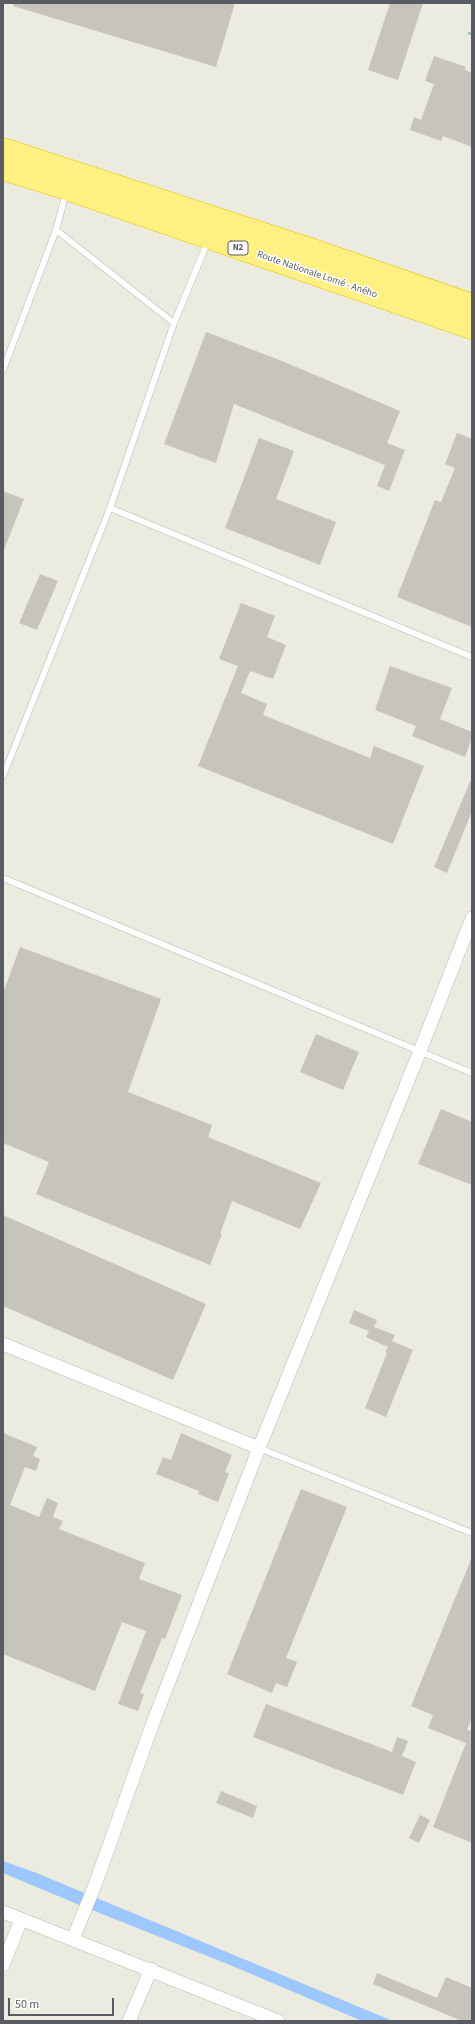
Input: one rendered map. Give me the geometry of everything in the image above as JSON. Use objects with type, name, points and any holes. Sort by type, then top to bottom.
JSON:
[{"type":"highway","name":"N2","points":[[3,149],[303,247],[472,305]]},
{"type":"highway","name":"Route Nationale Lomé - Aného","points":[[3,169],[67,189],[472,328]]},
{"type":"street","points":[[73,1940],[95,1885],[151,1728],[259,1448],[470,931],[472,918]]},
{"type":"street","points":[[3,1344],[259,1448]]},
{"type":"street","points":[[3,1912],[151,1969],[278,2021]]},
{"type":"street","points":[[3,1965],[21,1920]]},
{"type":"street","points":[[129,2021],[151,1969]]},
{"type":"lane","points":[[3,370],[56,230],[67,189]]},
{"type":"lane","points":[[56,230],[174,323]]},
{"type":"lane","points":[[3,776],[110,508],[174,323],[210,238]]},
{"type":"lane","points":[[110,508],[472,657]]},
{"type":"lane","points":[[3,878],[420,1052],[472,1072]]},
{"type":"lane","points":[[259,1448],[472,1533]]},
{"type":"path","points":[[468,33],[472,34]]},
{"type":"water","points":[[3,1861],[34,1872],[393,2021],[362,2021],[230,1965],[3,1873]]},
{"type":"building","points":[[13,3],[235,3],[216,67],[13,6]]},
{"type":"building","points":[[390,3],[423,3],[398,80],[368,70]]},
{"type":"building","points":[[434,56],[466,67],[465,70],[472,73],[472,147],[443,136],[441,141],[410,130],[414,117],[421,120],[434,84],[425,81]]},
{"type":"building","points":[[206,332],[282,361],[400,411],[387,443],[405,450],[389,491],[377,486],[385,465],[234,404],[216,463],[164,444]]},
{"type":"building","points":[[457,433],[472,439],[472,627],[397,597],[435,500],[441,502],[455,468],[445,464]]},
{"type":"building","points":[[259,438],[294,451],[276,499],[336,522],[320,565],[225,528]]},
{"type":"building","points":[[3,491],[24,499],[4,550],[3,550]]},
{"type":"building","points":[[40,574],[58,581],[37,630],[19,623]]},
{"type":"building","points":[[241,603],[275,616],[267,637],[286,645],[273,679],[250,671],[241,693],[267,704],[263,715],[370,758],[374,746],[424,766],[393,844],[198,766],[238,666],[219,659]]},
{"type":"building","points":[[390,666],[452,688],[440,719],[472,732],[472,738],[465,757],[412,736],[416,726],[375,710]]},
{"type":"building","points":[[472,777],[472,811],[447,873],[434,867]]},
{"type":"building","points":[[20,947],[161,999],[128,1092],[212,1125],[208,1137],[321,1183],[300,1229],[232,1201],[220,1234],[222,1234],[210,1265],[36,1194],[49,1162],[3,1143],[3,993]]},
{"type":"building","points":[[316,1034],[359,1052],[343,1090],[300,1072]]},
{"type":"building","points":[[441,1109],[472,1122],[472,1185],[418,1164]]},
{"type":"building","points":[[3,1215],[206,1304],[173,1380],[3,1306]]},
{"type":"building","points":[[354,1310],[377,1320],[374,1327],[395,1335],[392,1341],[413,1350],[386,1417],[365,1408],[388,1347],[366,1337],[369,1331],[349,1323]]},
{"type":"building","points":[[3,1433],[37,1447],[33,1456],[40,1459],[36,1471],[25,1467],[10,1505],[39,1517],[47,1498],[58,1503],[53,1517],[63,1521],[59,1529],[145,1563],[139,1579],[182,1595],[165,1639],[162,1638],[140,1693],[144,1694],[138,1711],[118,1704],[146,1631],[122,1622],[95,1691],[3,1654]]},
{"type":"building","points":[[181,1433],[232,1455],[225,1472],[229,1473],[218,1502],[198,1494],[199,1491],[156,1474],[163,1457],[171,1460]]},
{"type":"building","points":[[301,1489],[347,1507],[286,1658],[297,1662],[287,1687],[276,1683],[272,1693],[227,1674]]},
{"type":"building","points":[[472,1557],[472,1718],[467,1730],[472,1731],[472,1843],[433,1827],[466,1743],[428,1728],[433,1715],[411,1706]]},
{"type":"building","points":[[266,1704],[392,1752],[397,1737],[408,1741],[402,1756],[416,1762],[403,1795],[253,1737]]},
{"type":"building","points":[[221,1791],[257,1806],[253,1818],[216,1803]]},
{"type":"building","points":[[420,1815],[430,1820],[419,1843],[409,1838]]},
{"type":"building","points":[[377,1973],[437,1998],[446,1977],[472,1988],[472,2021],[462,2021],[373,1984]]}]
